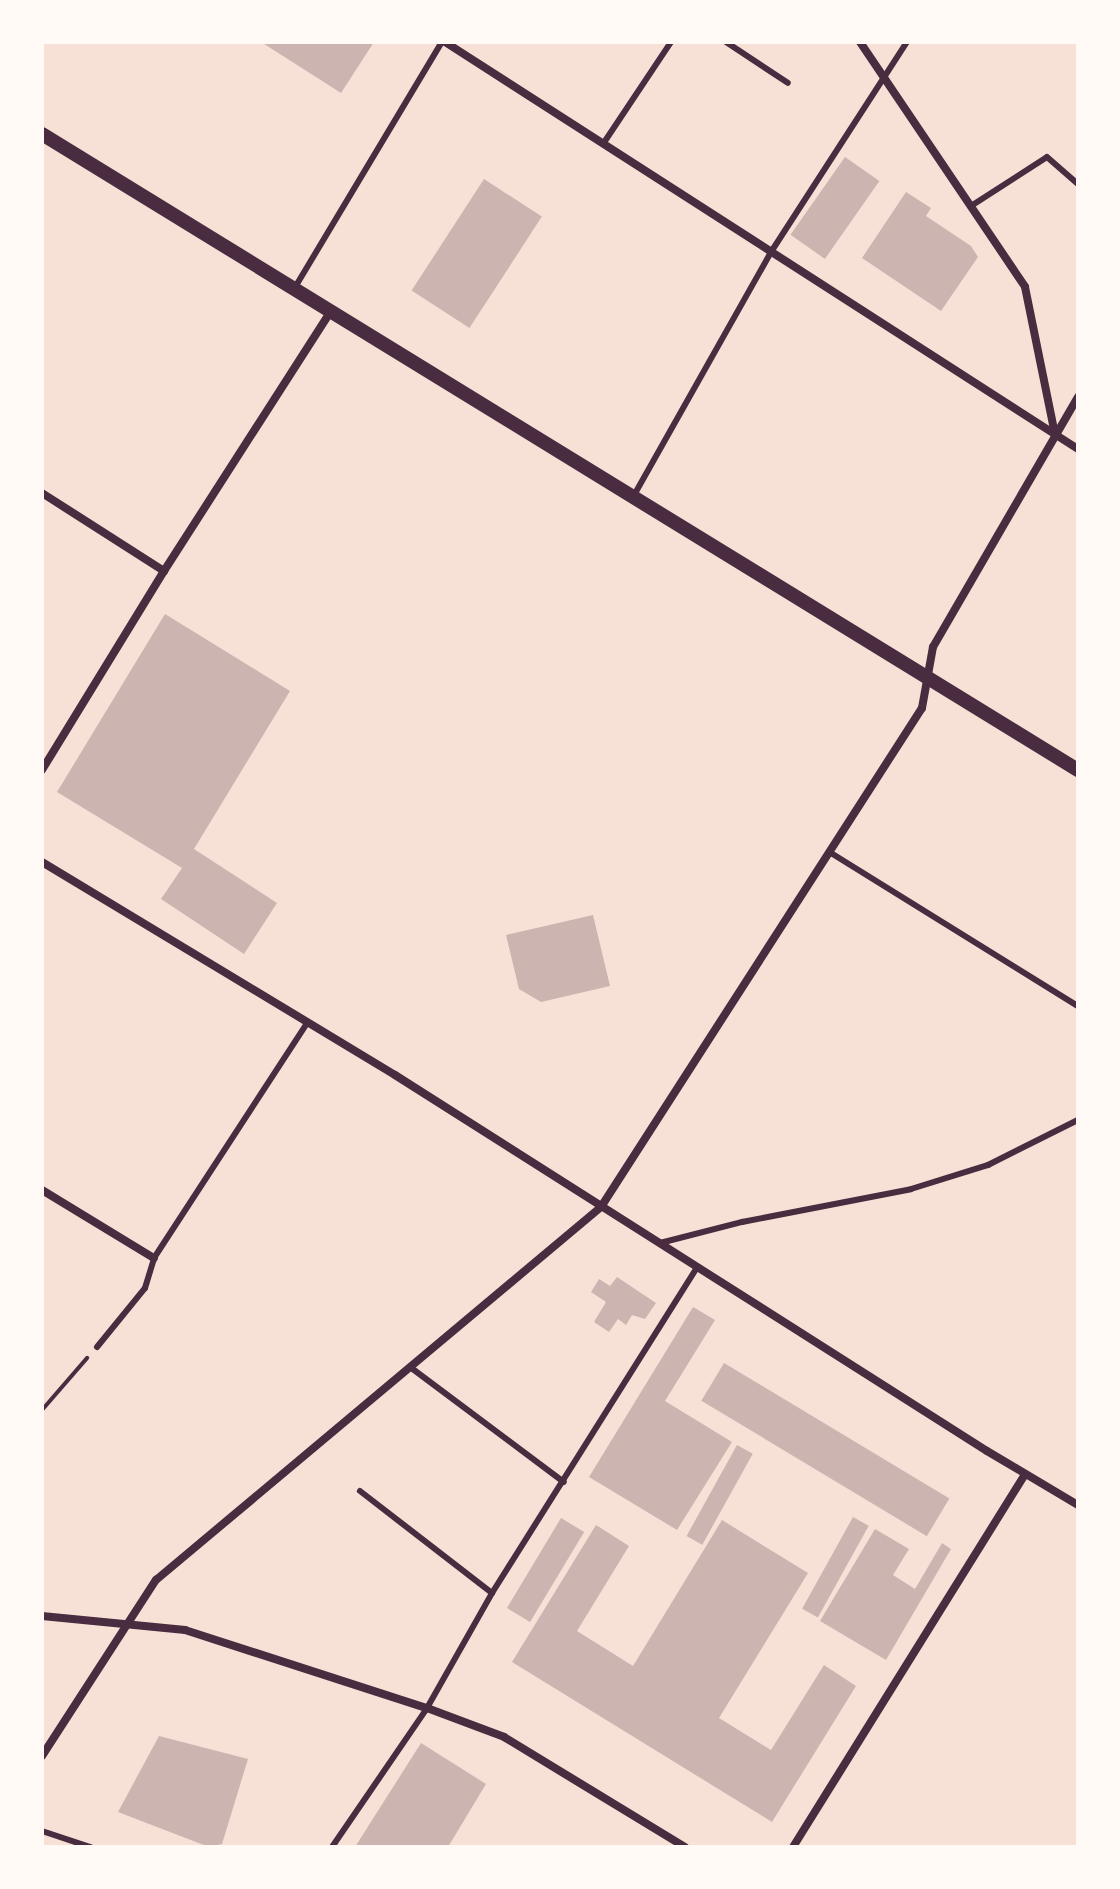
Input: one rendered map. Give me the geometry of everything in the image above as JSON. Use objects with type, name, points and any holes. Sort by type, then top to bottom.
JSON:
[{"type":"street","points":[[443,42],[1078,449]]},
{"type":"street","points":[[860,42],[1025,287],[1055,434]]},
{"type":"street","points":[[42,134],[1078,770]]},
{"type":"street","points":[[42,770],[164,571],[331,311]]},
{"type":"street","points":[[42,1756],[156,1580],[601,1207],[922,708],[933,647],[1078,397]]},
{"type":"street","points":[[42,493],[164,571]]},
{"type":"street","points":[[42,862],[307,1023],[1078,1505]]},
{"type":"street","points":[[42,1190],[154,1258]]},
{"type":"street","points":[[793,1847],[1025,1474]]},
{"type":"street","points":[[42,1616],[185,1630],[427,1708],[504,1737],[685,1847]]},
{"type":"lane","points":[[294,289],[443,42]]},
{"type":"lane","points":[[603,144],[671,42]]},
{"type":"lane","points":[[726,42],[788,83]]},
{"type":"lane","points":[[633,497],[771,252],[907,42]]},
{"type":"lane","points":[[971,206],[1047,157],[1078,184]]},
{"type":"lane","points":[[831,853],[1078,1006]]},
{"type":"lane","points":[[97,1347],[145,1288],[154,1258],[307,1023]]},
{"type":"lane","points":[[660,1243],[742,1222],[911,1189],[988,1165],[1078,1120]]},
{"type":"lane","points":[[332,1847],[427,1708],[492,1593],[697,1268]]},
{"type":"lane","points":[[409,1366],[564,1482]]},
{"type":"lane","points":[[360,1491],[492,1593]]},
{"type":"lane","points":[[42,1831],[90,1847]]},
{"type":"path","points":[[42,1410],[97,1347]]},
{"type":"building","points":[[261,42],[374,42],[341,93]]},
{"type":"building","points":[[845,157],[879,181],[825,259],[791,235]]},
{"type":"building","points":[[484,179],[542,217],[469,328],[412,291]]},
{"type":"building","points":[[906,192],[931,208],[926,216],[971,246],[978,257],[941,311],[862,258]]},
{"type":"building","points":[[165,614],[290,691],[194,849],[277,903],[244,954],[161,899],[182,868],[57,792]]},
{"type":"building","points":[[593,915],[610,986],[541,1002],[519,989],[506,935]]},
{"type":"building","points":[[617,1277],[656,1303],[645,1319],[632,1315],[626,1325],[618,1319],[609,1332],[594,1322],[606,1302],[591,1292],[599,1279],[610,1286]]},
{"type":"building","points":[[693,1307],[715,1320],[665,1401],[732,1442],[677,1530],[589,1477]]},
{"type":"building","points":[[724,1363],[949,1498],[927,1536],[701,1401]]},
{"type":"building","points":[[737,1445],[753,1454],[702,1545],[687,1536]]},
{"type":"building","points":[[853,1517],[869,1526],[818,1618],[802,1609]]},
{"type":"building","points":[[561,1518],[584,1532],[530,1622],[507,1608]]},
{"type":"building","points":[[722,1520],[808,1573],[719,1718],[771,1750],[824,1665],[856,1686],[772,1822],[512,1662],[596,1525],[629,1546],[577,1631],[633,1666]]},
{"type":"building","points":[[875,1529],[909,1549],[893,1575],[915,1589],[942,1543],[951,1549],[886,1660],[820,1621]]},
{"type":"building","points":[[159,1736],[248,1759],[222,1844],[209,1847],[118,1812]]},
{"type":"building","points":[[421,1743],[486,1784],[448,1847],[355,1847]]}]
